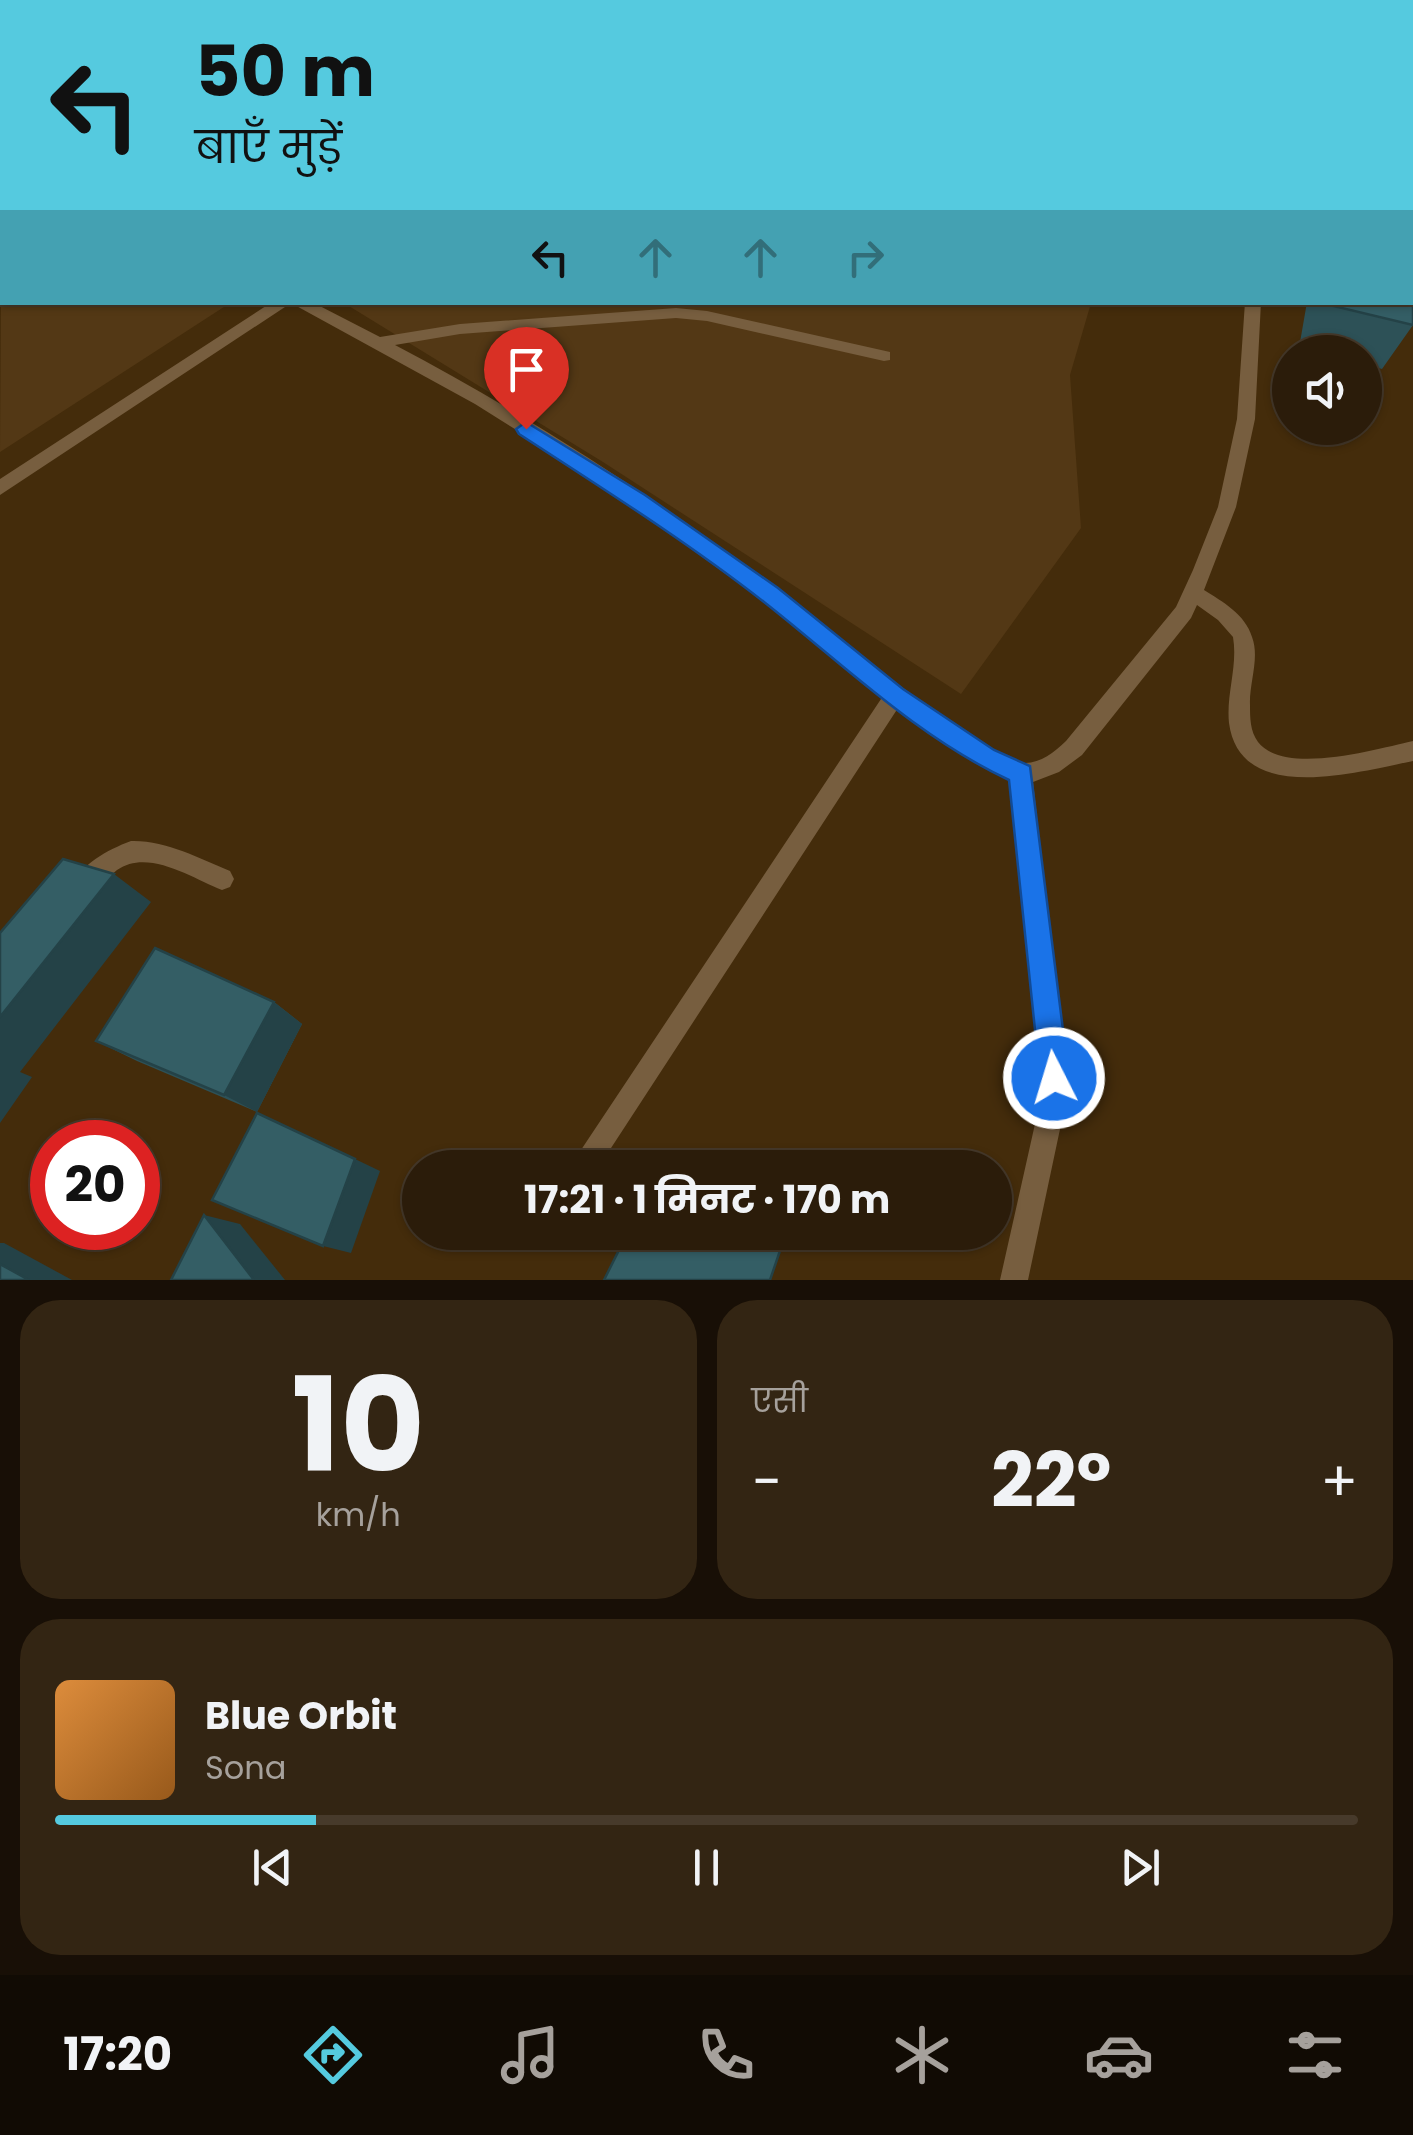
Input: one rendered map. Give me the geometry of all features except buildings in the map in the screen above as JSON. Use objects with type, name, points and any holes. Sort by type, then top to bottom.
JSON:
[{"type":"lane","points":[[0,488],[279,305]]},
{"type":"lane","points":[[304,305],[380,342],[575,458],[770,594],[894,696],[985,757],[1021,774],[1056,766],[1184,612],[1227,507],[1246,419],[1253,305]]},
{"type":"lane","points":[[380,342],[460,329],[676,313],[708,316],[884,356]]},
{"type":"lane","points":[[1193,592],[1222,612],[1242,633],[1245,644],[1237,710],[1245,743],[1257,756],[1297,771],[1413,751]]},
{"type":"lane","points":[[594,1150],[894,696]]},
{"type":"lane","points":[[1014,1280],[1050,1115],[1054,1078],[1021,774]]},
{"type":"lane","points":[[63,911],[101,865],[134,850],[148,851],[222,880]]},
{"type":"shaded area","points":[[0,305],[1413,305],[1413,1280],[0,1280]]},
{"type":"shaded area","points":[[1,305],[227,305],[0,452]]},
{"type":"shaded area","points":[[347,305],[1090,305],[1070,375],[1081,528],[961,694],[603,462]]},
{"type":"route","points":[[526,429],[575,458],[770,594],[894,696],[985,757],[1021,774],[1054,1078]]}]
